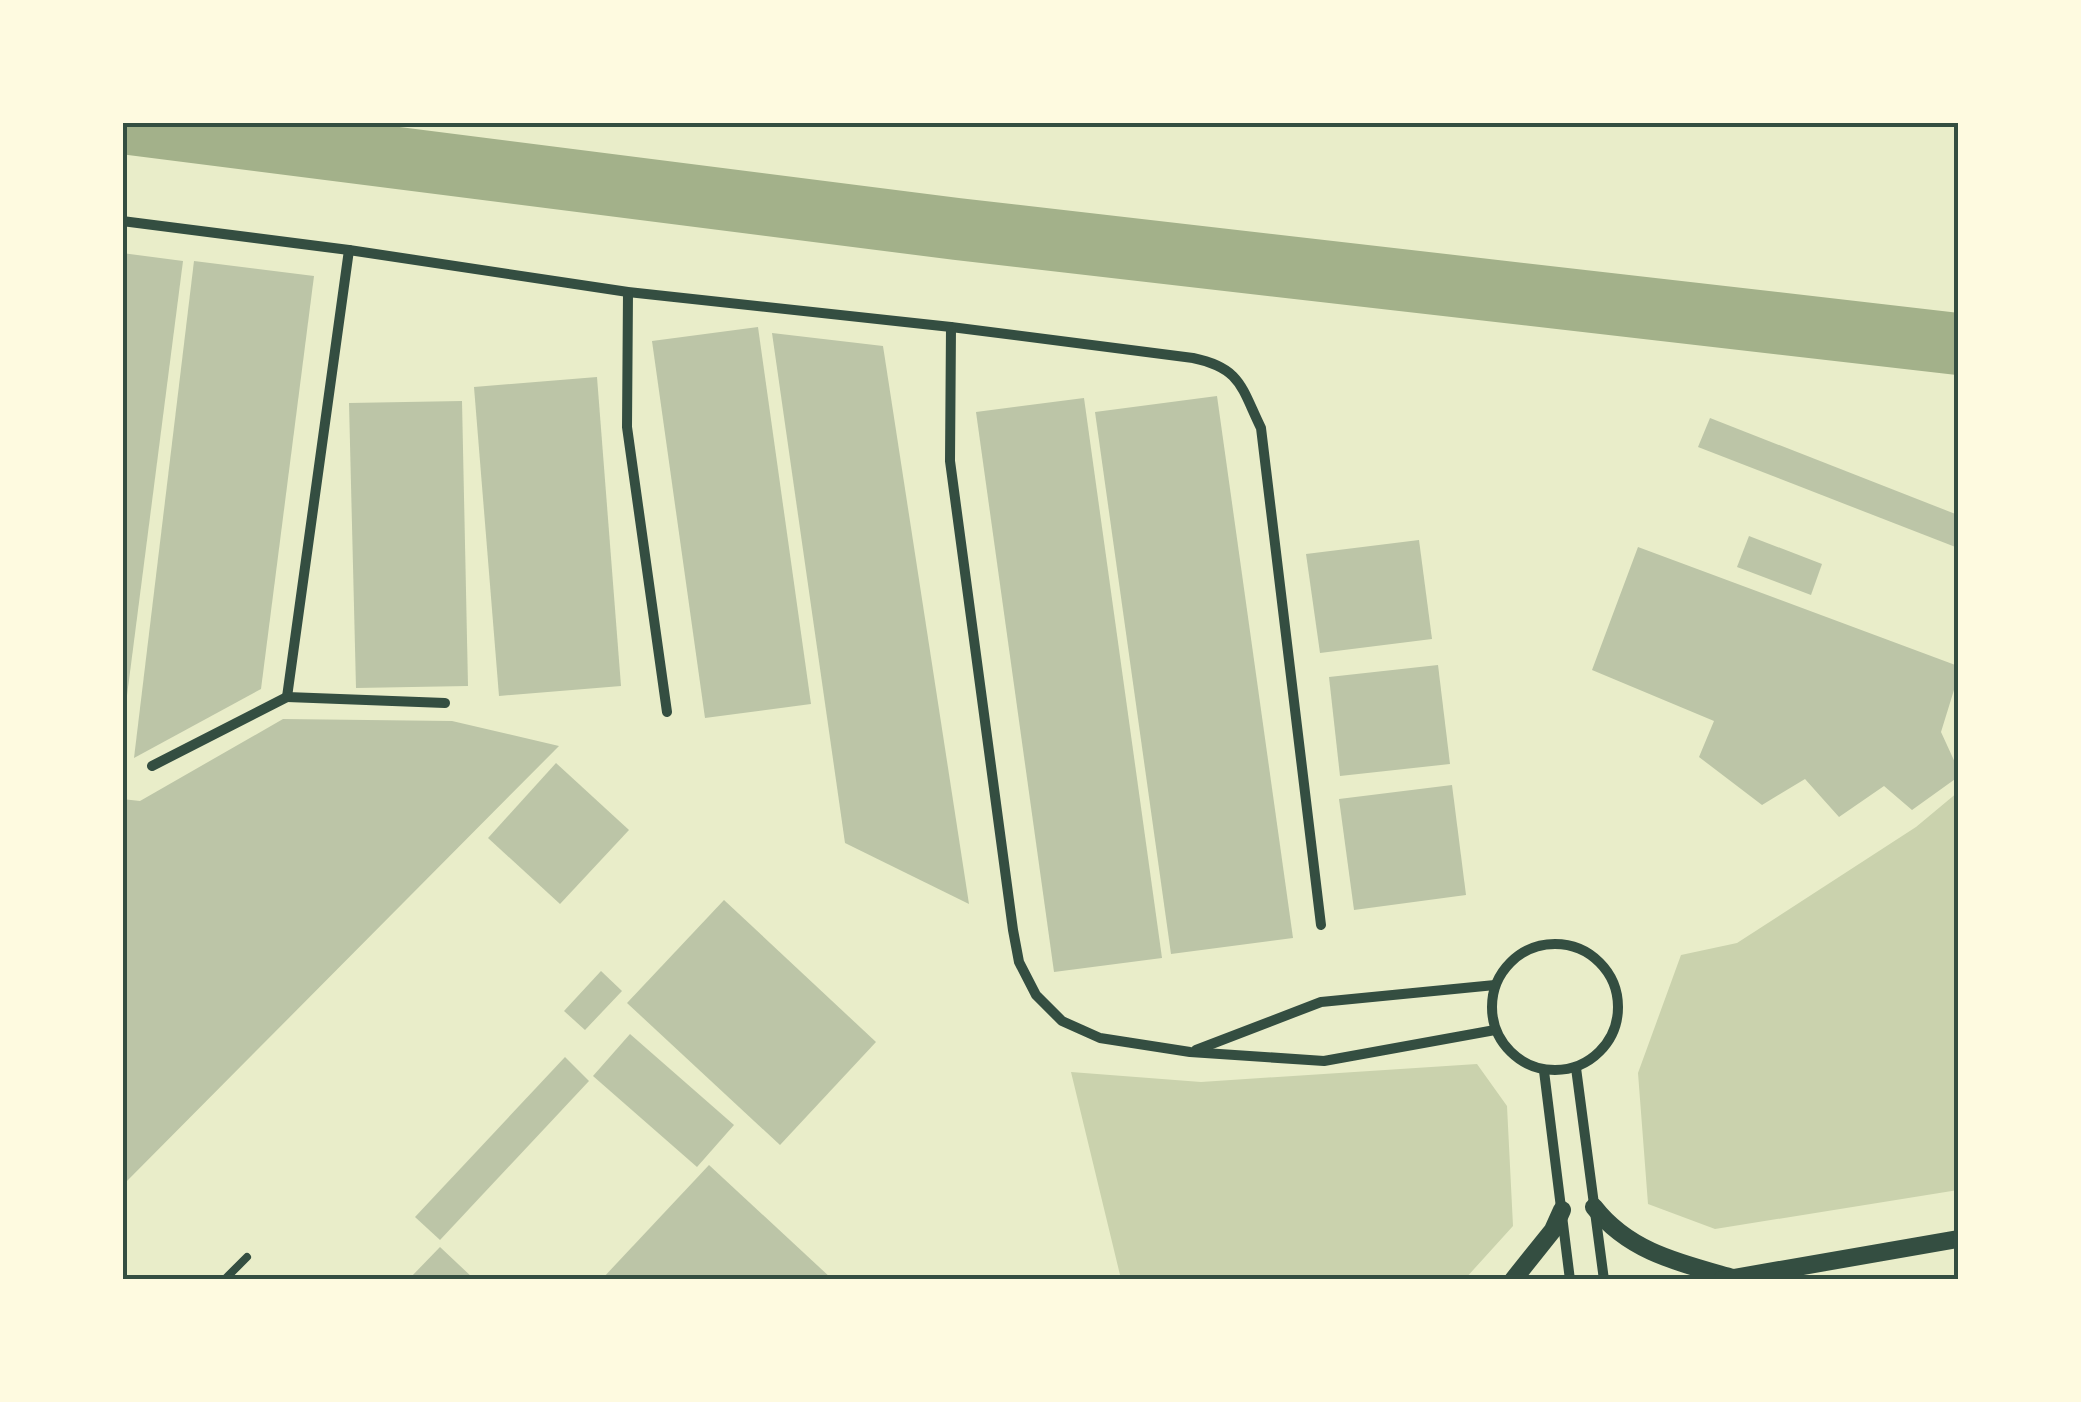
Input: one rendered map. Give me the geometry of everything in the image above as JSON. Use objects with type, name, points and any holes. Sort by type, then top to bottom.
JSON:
[{"type":"street","points":[[122,222],[349,250],[628,292],[1193,358],[1234,374],[1261,428],[1321,924]]},
{"type":"street","points":[[287,697],[349,250]]},
{"type":"street","points":[[628,292],[626,426],[666,712]]},
{"type":"street","points":[[951,327],[950,461],[1019,962],[1036,996],[1062,1021],[1100,1038],[1190,1052],[1324,1061],[1495,1030]]},
{"type":"street","points":[[152,766],[287,697],[445,703]]},
{"type":"street","points":[[1567,944],[1604,966],[1614,982],[1620,1005],[1614,1032],[1600,1054],[1576,1068],[1544,1071],[1512,1055],[1495,1030],[1490,1008],[1495,984],[1510,962],[1528,949],[1567,944]]},
{"type":"street","points":[[1190,1052],[1321,1002],[1495,984]]},
{"type":"street","points":[[1576,1068],[1604,1280]]},
{"type":"street","points":[[1544,1071],[1570,1280]]},
{"type":"street","points":[[1594,1207],[1605,1221],[1644,1250],[1727,1279],[1958,1238]]},
{"type":"street","points":[[1513,1280],[1552,1230],[1562,1210]]},
{"type":"lane","points":[[224,1280],[247,1257]]},
{"type":"green space","points":[[1958,792],[1958,1190],[1715,1229],[1648,1204],[1638,1073],[1681,955],[1737,943],[1916,827]]},
{"type":"green space","points":[[1477,1064],[1507,1106],[1513,1226],[1465,1279],[1121,1279],[1071,1072],[1201,1082]]},
{"type":"building","points":[[122,253],[183,261],[125,711],[122,711]]},
{"type":"building","points":[[194,261],[314,276],[261,689],[134,758]]},
{"type":"building","points":[[758,327],[811,704],[705,718],[652,341]]},
{"type":"building","points":[[772,333],[883,346],[969,904],[845,843]]},
{"type":"building","points":[[597,377],[621,686],[499,696],[474,387]]},
{"type":"building","points":[[1217,396],[1293,938],[1171,954],[1095,412]]},
{"type":"building","points":[[1084,398],[1162,958],[1054,972],[976,412]]},
{"type":"building","points":[[462,401],[468,686],[356,688],[349,403]]},
{"type":"building","points":[[1710,418],[1958,515],[1958,548],[1698,447]]},
{"type":"building","points":[[1749,536],[1822,564],[1811,595],[1737,567]]},
{"type":"building","points":[[1419,540],[1432,639],[1320,653],[1306,554]]},
{"type":"building","points":[[1638,547],[1958,666],[1941,732],[1958,777],[1912,810],[1884,786],[1839,817],[1805,779],[1762,805],[1699,757],[1714,721],[1592,670]]},
{"type":"building","points":[[1438,665],[1450,764],[1340,776],[1329,677]]},
{"type":"building","points":[[283,719],[452,721],[559,746],[122,1186],[122,799],[140,801]]},
{"type":"building","points":[[556,763],[629,830],[560,904],[488,838]]},
{"type":"building","points":[[1452,785],[1466,895],[1354,910],[1339,799]]},
{"type":"building","points":[[724,900],[876,1042],[780,1145],[627,1003]]},
{"type":"building","points":[[601,971],[622,991],[585,1030],[564,1011]]},
{"type":"building","points":[[630,1034],[734,1125],[697,1167],[593,1076]]},
{"type":"building","points":[[565,1057],[589,1081],[440,1240],[415,1217]]},
{"type":"building","points":[[709,1165],[832,1279],[602,1279]]},
{"type":"building","points":[[440,1247],[474,1279],[409,1279]]},
{"type":"waterway","points":[[122,123],[957,229],[1958,344]]}]
